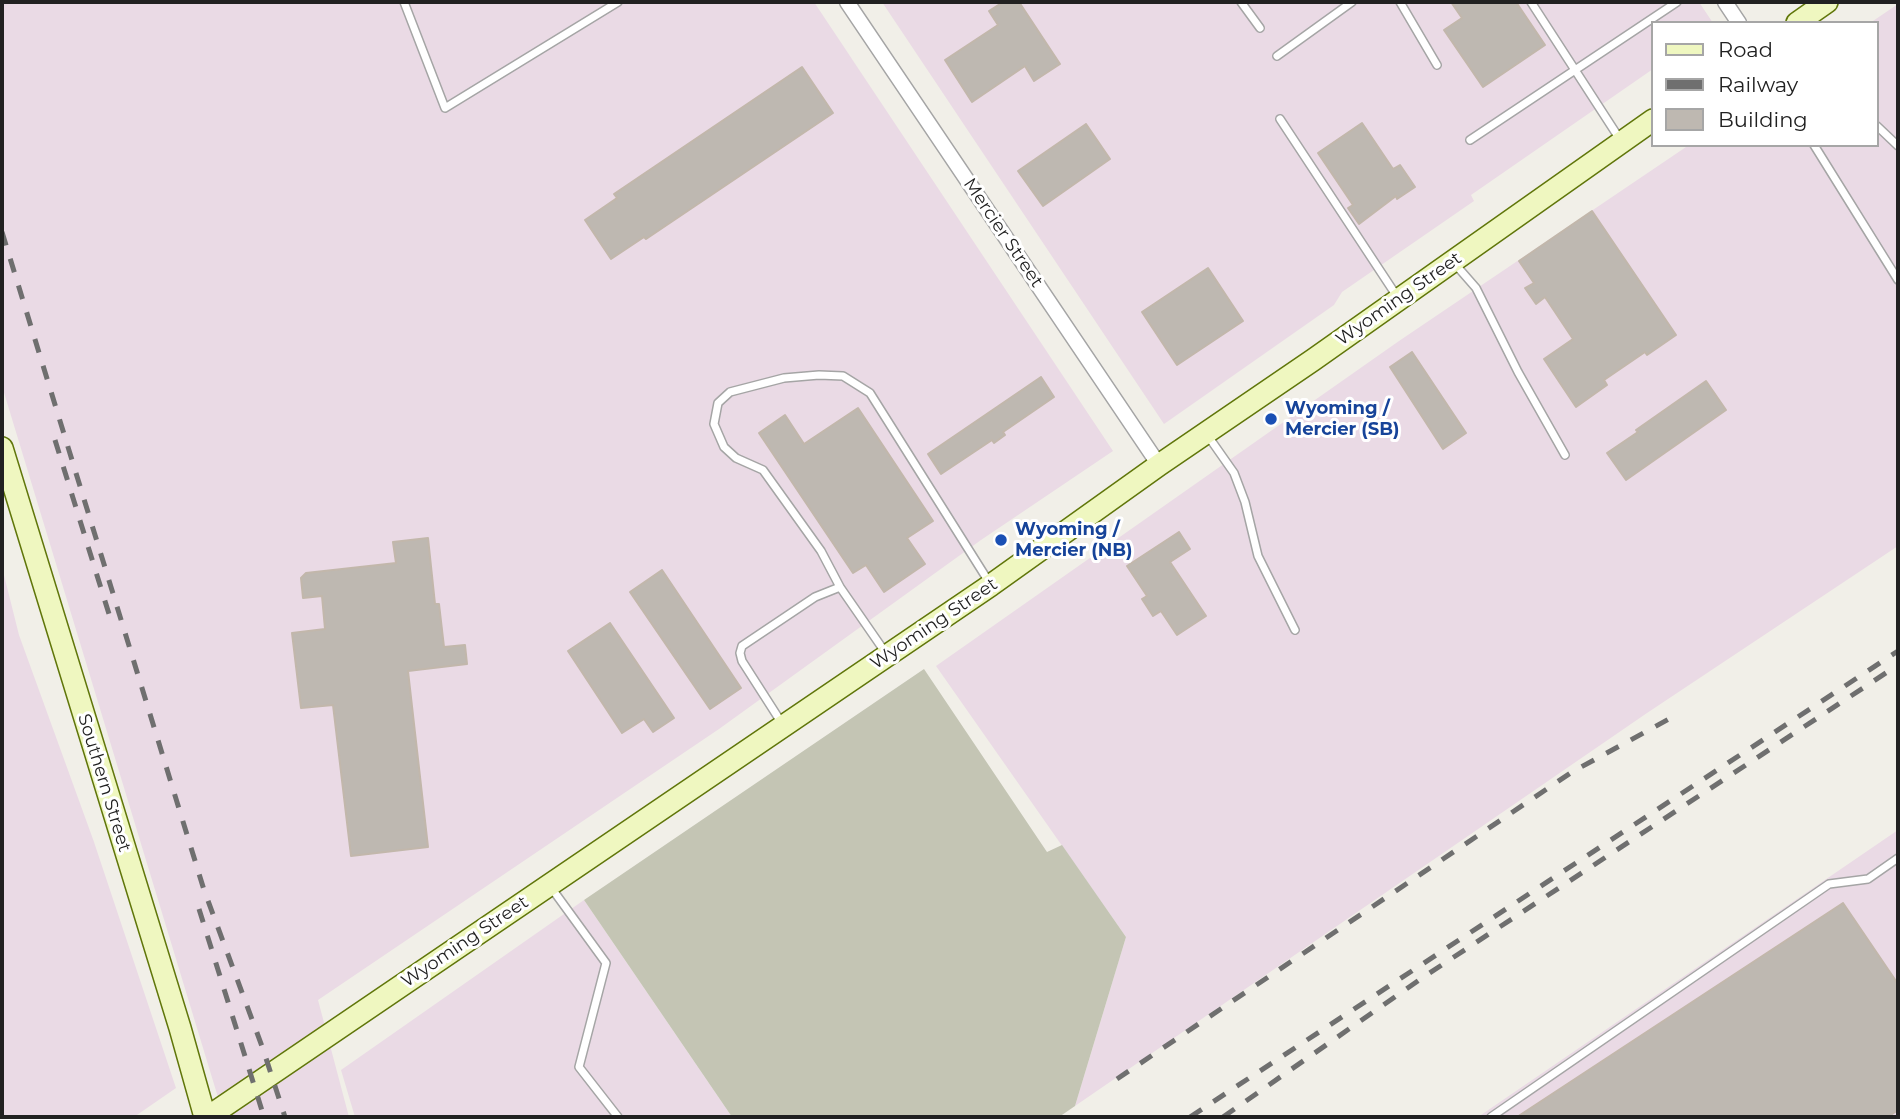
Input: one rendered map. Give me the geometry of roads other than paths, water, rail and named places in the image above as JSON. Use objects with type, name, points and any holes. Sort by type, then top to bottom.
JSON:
[{"type":"main road","points":[[1800,21],[1828,2]]},
{"type":"main road","name":"Wyoming Street","points":[[206,1117],[991,585],[1652,121]]},
{"type":"main road","name":"Southern Street","points":[[2,448],[206,1117]]},
{"type":"street","name":"Mercier Street","points":[[847,2],[1159,465]]},
{"type":"street","points":[[1725,2],[1738,21]]},
{"type":"lane","points":[[404,2],[445,108],[618,2]]},
{"type":"lane","points":[[1241,2],[1260,27]]},
{"type":"lane","points":[[1277,56],[1352,2]]},
{"type":"lane","points":[[1400,2],[1437,65]]},
{"type":"lane","points":[[1531,2],[1622,142]]},
{"type":"lane","points":[[1470,140],[1677,2]]},
{"type":"lane","points":[[1280,119],[1398,299]]},
{"type":"lane","points":[[1879,129],[1898,146]]},
{"type":"lane","points":[[1815,147],[1898,280]]},
{"type":"lane","points":[[1453,260],[1476,288],[1518,372],[1565,455]]},
{"type":"lane","points":[[887,656],[840,587],[821,551],[763,470],[736,458],[724,447],[714,424],[718,403],[730,392],[784,379],[819,375],[843,376],[870,393],[991,585]]},
{"type":"lane","points":[[1206,433],[1234,473],[1245,502],[1258,556],[1295,630]]},
{"type":"lane","points":[[784,726],[742,661],[742,646],[815,597],[840,587]]},
{"type":"lane","points":[[1491,1117],[1829,884],[1868,879],[1898,858]]},
{"type":"lane","points":[[549,885],[606,964],[579,1067],[618,1117]]},
{"type":"railway","points":[[2,232],[204,890],[263,1049],[285,1117]]},
{"type":"railway","points":[[55,440],[109,614]]},
{"type":"railway","points":[[1190,1117],[1898,651]]},
{"type":"railway","points":[[1223,1117],[1422,978],[1898,665]]},
{"type":"railway","points":[[1117,1079],[1572,772],[1669,719]]},
{"type":"railway","points":[[199,909],[264,1117]]},
{"type":"place","name":"Wyoming / Mercier (SB)","points":[[1271,419]]},
{"type":"place","name":"Wyoming / Mercier (NB)","points":[[1001,540]]}]
